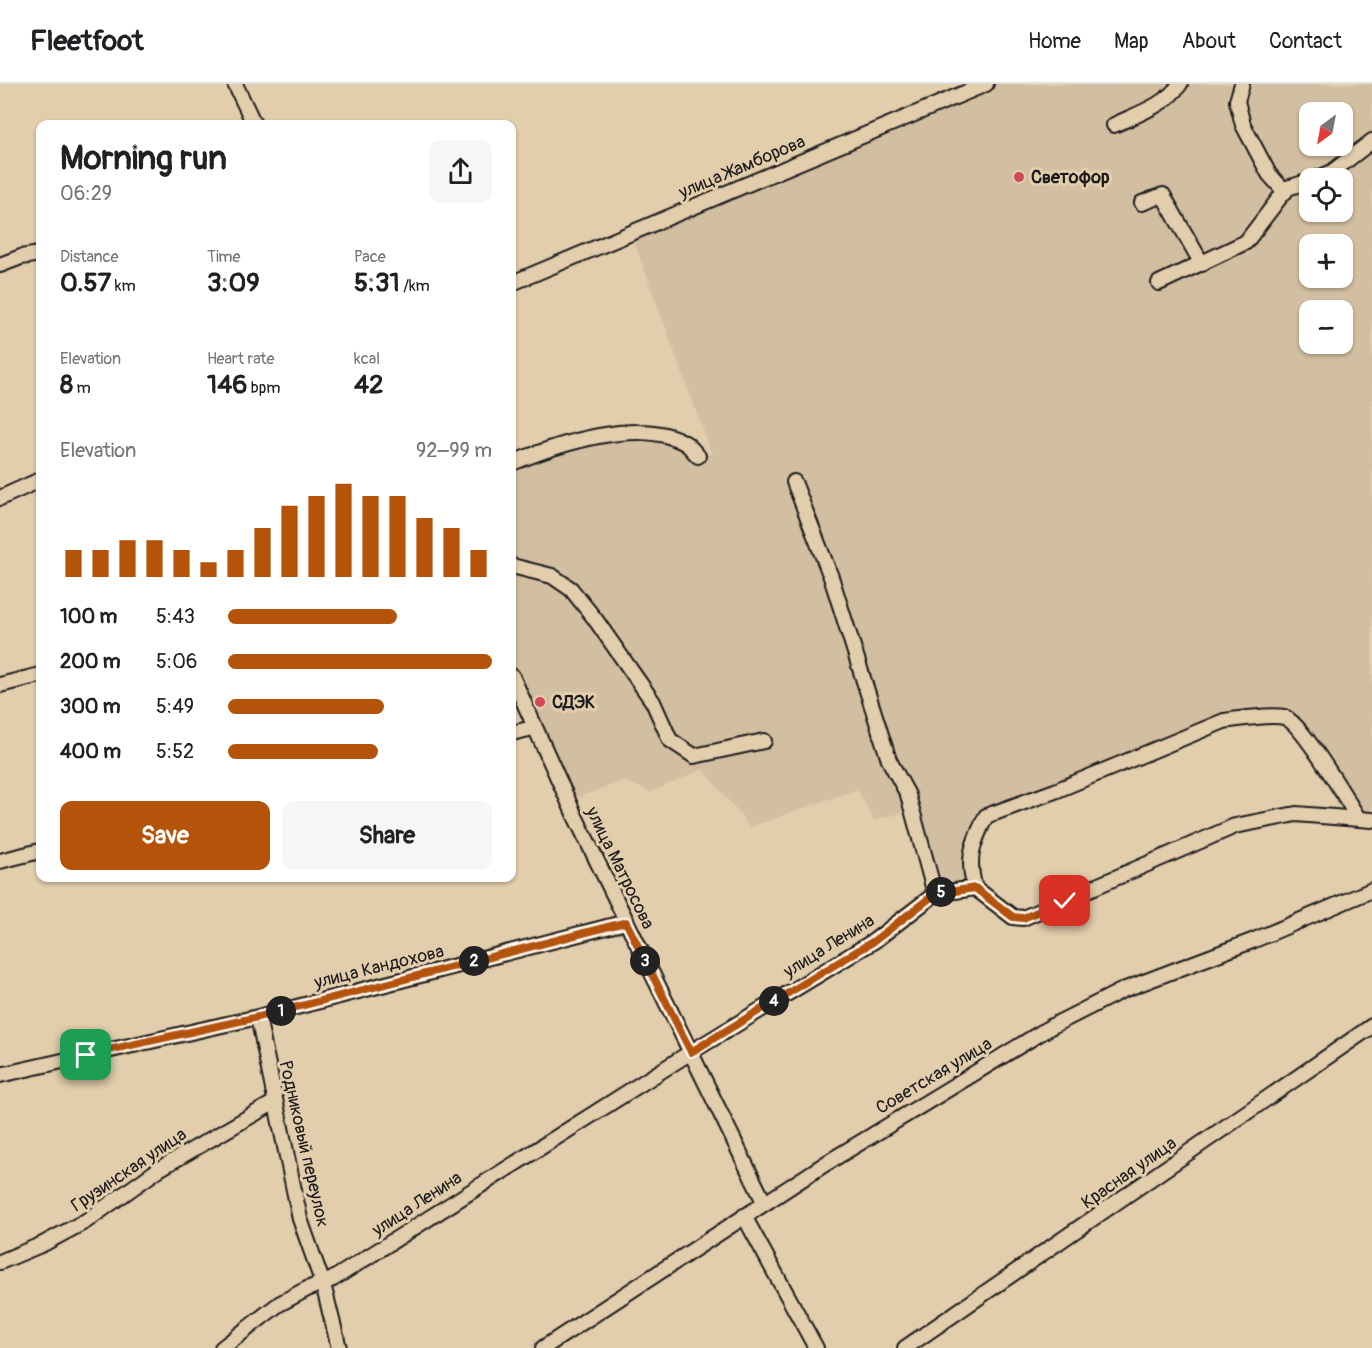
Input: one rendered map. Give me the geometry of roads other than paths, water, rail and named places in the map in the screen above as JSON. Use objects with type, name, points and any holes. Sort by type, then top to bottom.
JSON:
[{"type":"street","points":[[235,84],[252,120]]},
{"type":"street","name":"улица Жамборова","points":[[516,281],[986,84]]},
{"type":"street","points":[[1114,125],[1160,103],[1174,93],[1180,84]]},
{"type":"street","points":[[1242,84],[1237,101],[1243,125],[1269,174],[1285,192]]},
{"type":"street","points":[[1337,168],[1372,141]]},
{"type":"street","points":[[1159,283],[1246,242],[1287,188],[1299,184]]},
{"type":"street","points":[[1142,203],[1163,195],[1202,264]]},
{"type":"street","points":[[0,265],[21,257],[36,255]]},
{"type":"street","points":[[516,461],[585,438],[650,433],[673,437],[687,444],[698,456]]},
{"type":"street","points":[[0,498],[36,482]]},
{"type":"street","points":[[794,482],[831,577],[889,760],[908,795],[935,894]]},
{"type":"street","points":[[516,567],[552,576],[571,589],[595,619],[653,702],[670,740],[694,756],[764,741]]},
{"type":"street","points":[[0,685],[36,676]]},
{"type":"street","name":"улица Матросова","points":[[516,686],[533,728],[626,922],[764,1202]]},
{"type":"street","points":[[1284,717],[1295,724],[1365,819],[1296,814],[1235,826],[1023,918],[1013,917],[975,888],[970,870],[971,853],[986,816],[1055,791],[1224,722],[1251,718],[1284,717]]},
{"type":"street","points":[[516,732],[533,728]]},
{"type":"street","points":[[0,861],[36,851]]},
{"type":"street","name":"улица Ленина","points":[[222,1348],[279,1304],[307,1289],[324,1284],[691,1052],[874,941],[935,894],[975,888]]},
{"type":"street","name":"Советская улица","points":[[543,1348],[764,1202],[925,1102],[1077,1013],[1123,990],[1372,890]]},
{"type":"street","name":"улица Кандохова","points":[[0,1075],[258,1017],[626,922]]},
{"type":"street","name":"Родниковый переулок","points":[[258,1017],[300,1219],[324,1284],[339,1348]]},
{"type":"street","name":"Красная улица","points":[[905,1348],[1372,1026]]},
{"type":"street","name":"Грузинская улица","points":[[0,1262],[43,1244],[86,1221],[159,1169],[275,1102]]},
{"type":"street","points":[[744,1216],[816,1348]]},
{"type":"place","name":"Светофор","points":[[1019,177]]},
{"type":"place","name":"СДЭК","points":[[540,702]]}]
